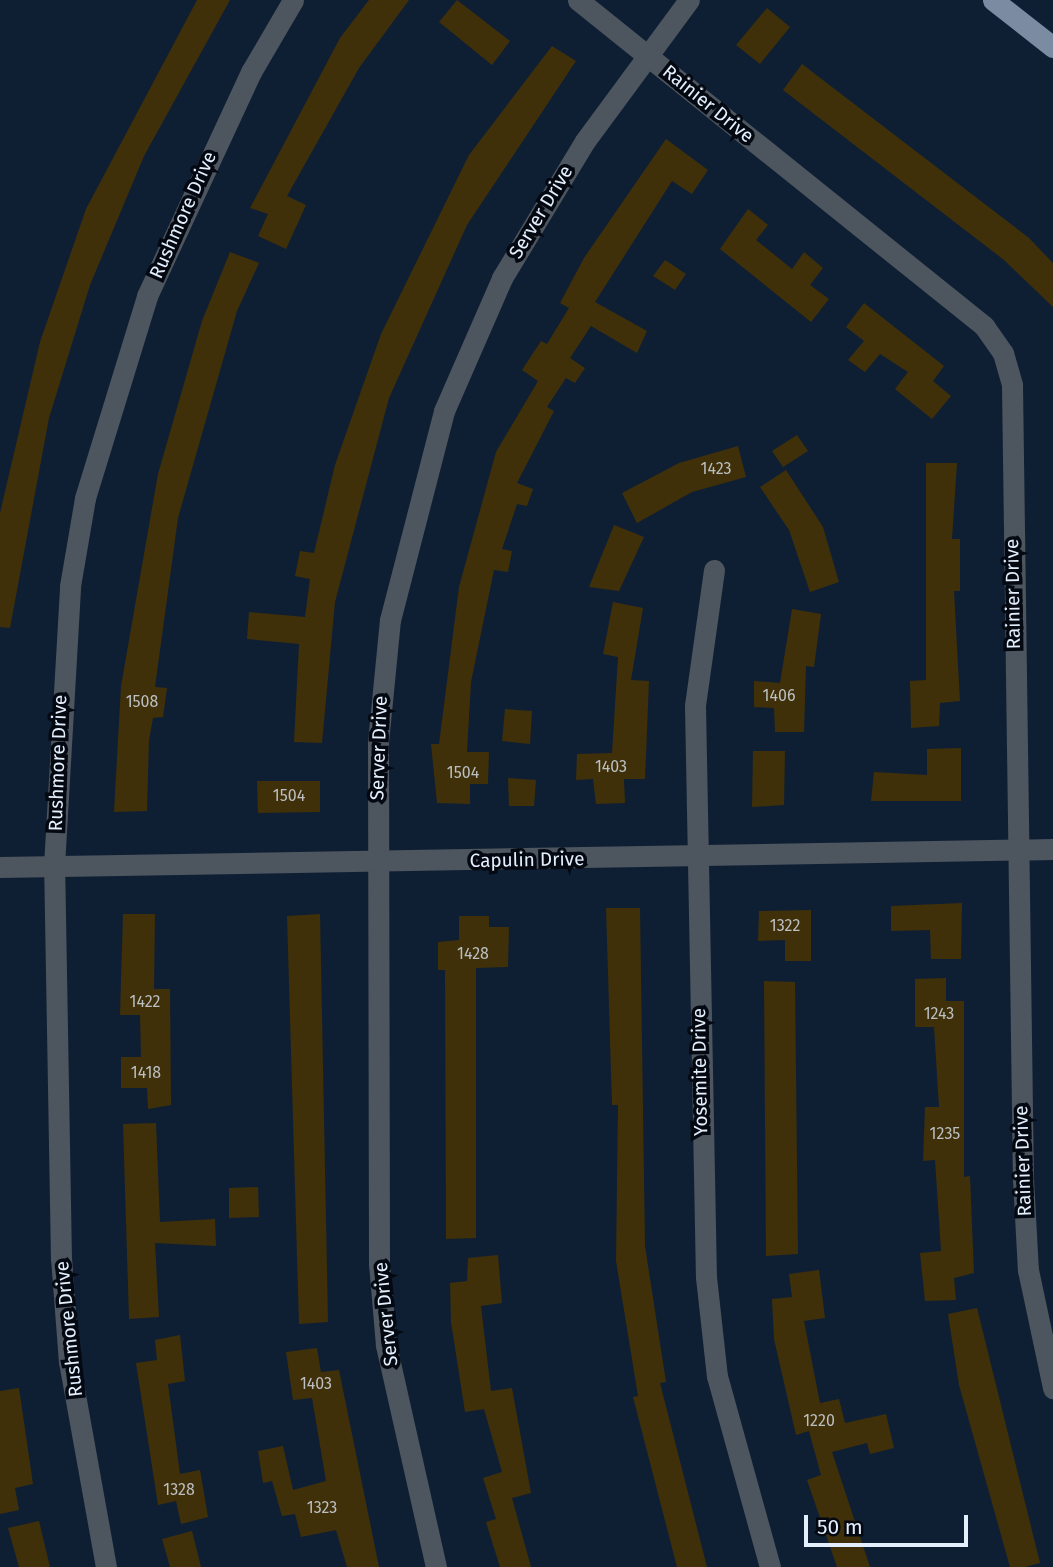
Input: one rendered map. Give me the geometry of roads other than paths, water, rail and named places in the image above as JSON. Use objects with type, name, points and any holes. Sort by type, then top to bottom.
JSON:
[{"type":"main road","points":[[993,0],[1053,47]]},
{"type":"street","name":"Rushmore Drive","points":[[106,1567],[69,1362],[61,1259],[54,866],[61,681],[89,485],[147,296],[245,84],[293,0]]},
{"type":"street","name":"Rainier Drive","points":[[578,0],[974,318],[1003,353],[1012,385],[1017,850],[1027,1244],[1053,1388]]},
{"type":"street","name":"Server Drive","points":[[436,1567],[389,1358],[379,1264],[376,862],[378,743],[390,620],[444,411],[536,216],[689,0]]},
{"type":"street","name":"Yosemite Drive","points":[[715,570],[695,706],[706,1277],[717,1376],[770,1567]]},
{"type":"street","name":"Capulin Drive","points":[[0,867],[696,858],[1053,849]]}]
